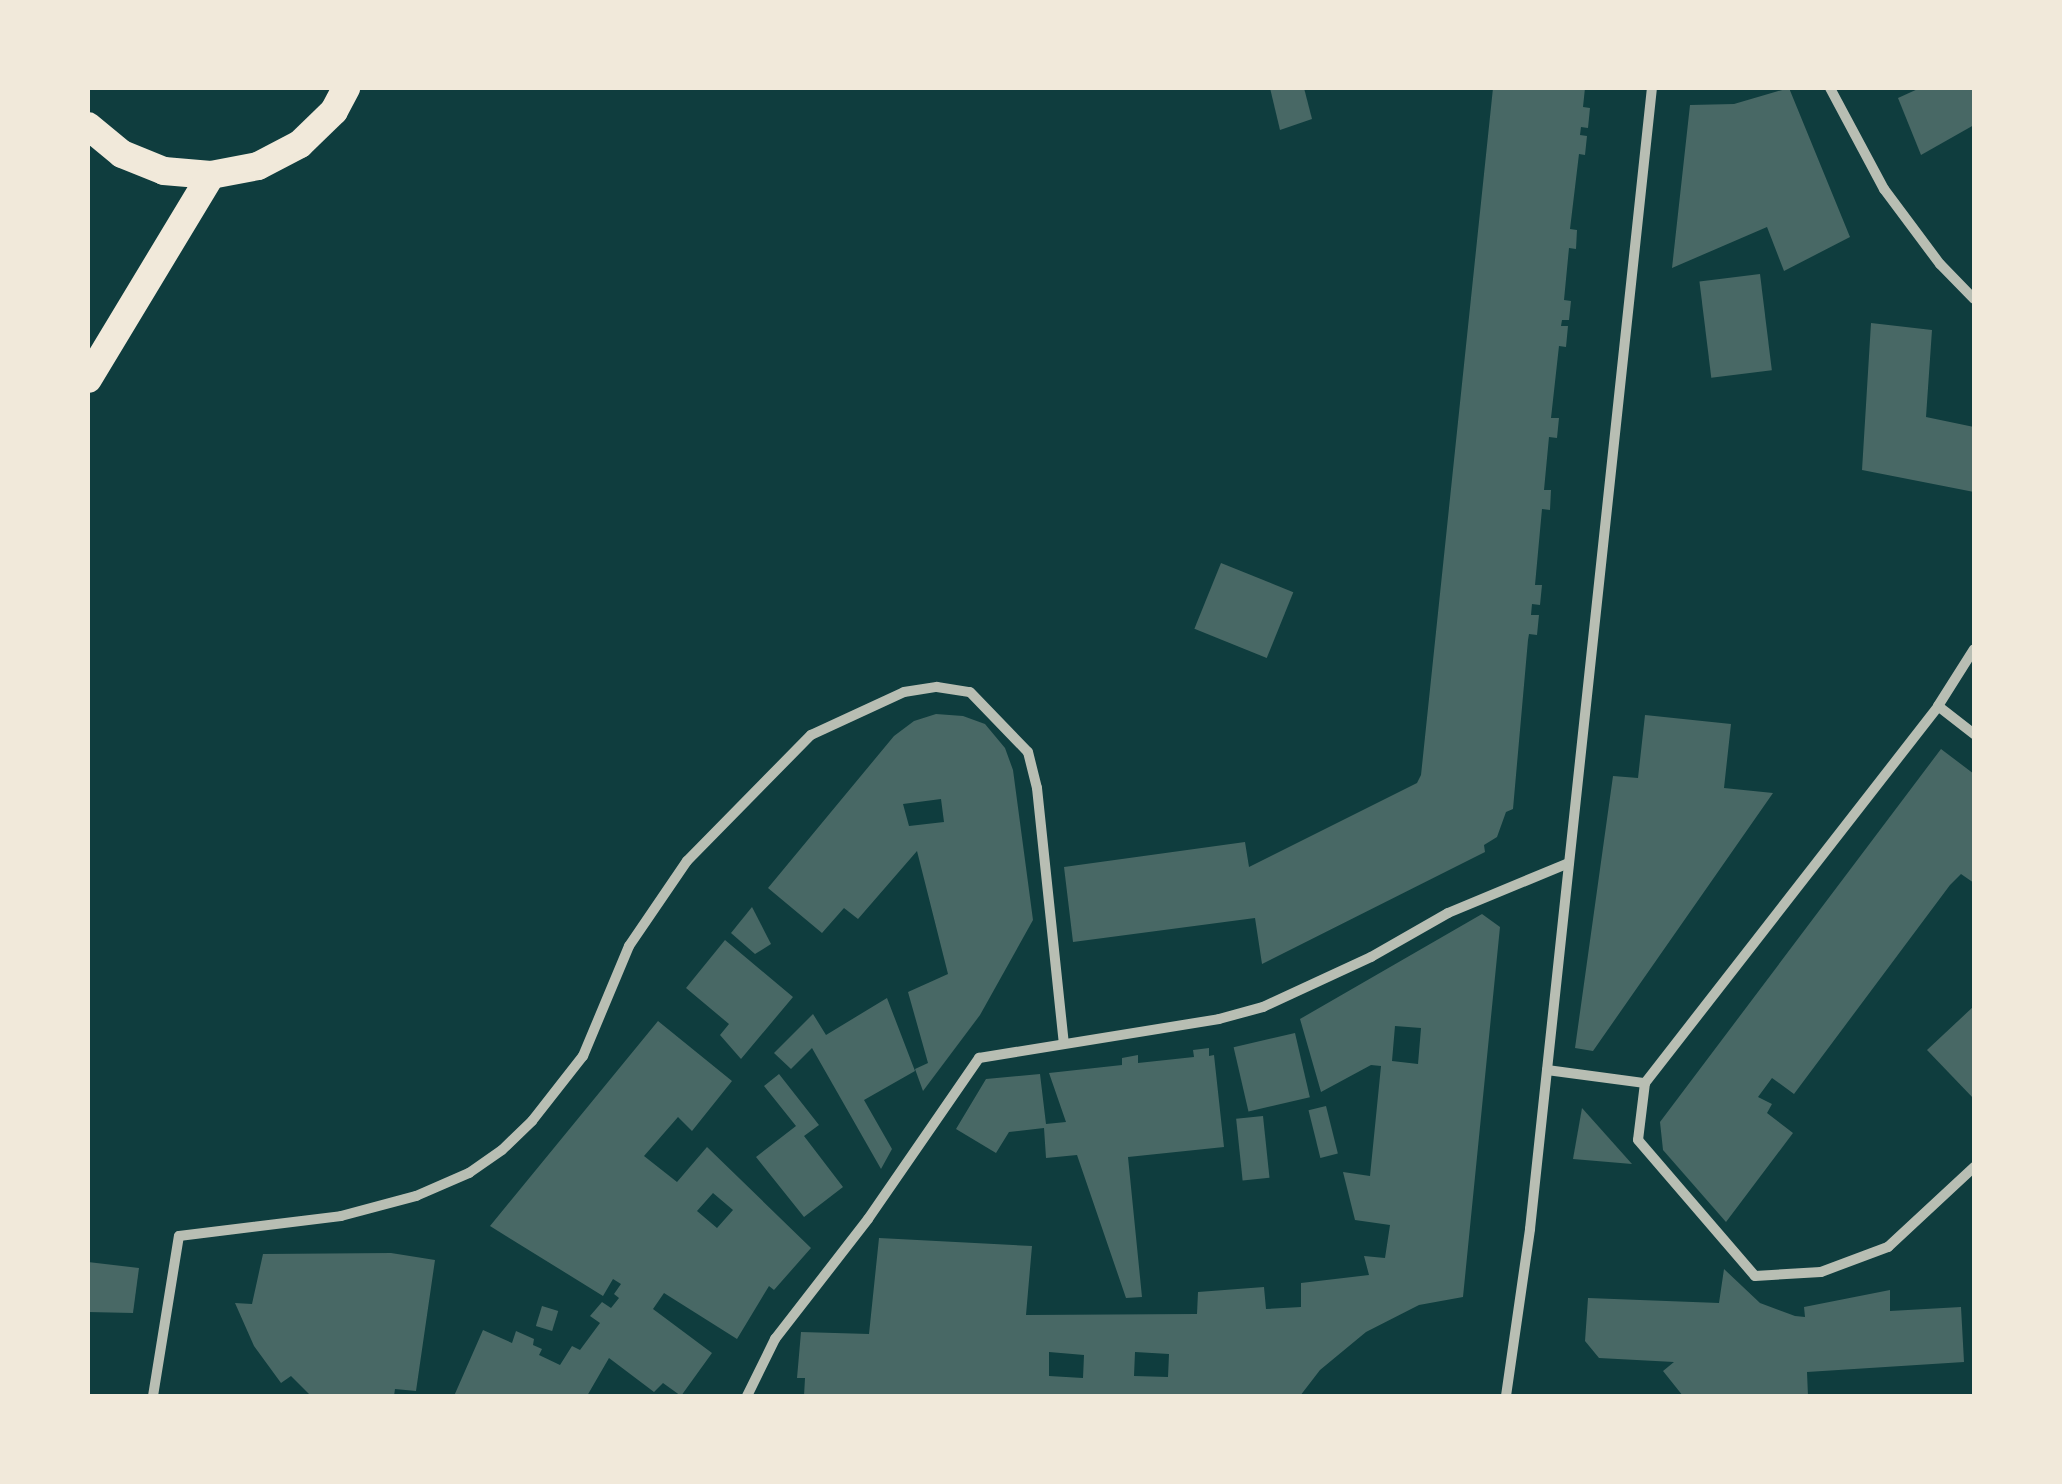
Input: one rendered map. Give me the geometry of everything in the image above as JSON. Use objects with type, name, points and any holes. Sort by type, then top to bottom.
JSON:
[{"type":"highway","points":[[88,126],[122,154],[164,171],[211,175],[258,166],[300,144],[334,111],[346,88]]},
{"type":"highway","points":[[88,379],[211,175]]},
{"type":"street","points":[[1506,1396],[1546,1070],[1652,88]]},
{"type":"street","points":[[1830,88],[1884,190],[1940,264],[1974,299]]},
{"type":"street","points":[[1974,649],[1938,706],[1645,1083],[1638,1140],[1755,1276],[1821,1272],[1888,1247],[1974,1167]]},
{"type":"street","points":[[153,1396],[179,1236],[341,1216],[416,1196],[469,1173],[502,1150],[532,1122],[583,1056],[629,946],[687,861],[811,735],[904,692],[936,687],[970,692],[1028,752],[1037,788],[1064,1044]]},
{"type":"street","points":[[1938,706],[1974,734]]},
{"type":"street","points":[[747,1396],[775,1339],[868,1219],[979,1058],[1220,1019],[1263,1007],[1371,958],[1448,914],[1569,863]]},
{"type":"street","points":[[1546,1070],[1645,1083]]},
{"type":"building","points":[[1270,88],[1304,88],[1312,119],[1280,130]]},
{"type":"building","points":[[1493,88],[1585,88],[1583,107],[1590,108],[1588,128],[1581,127],[1580,135],[1587,136],[1585,155],[1579,154],[1570,229],[1577,230],[1576,249],[1569,248],[1564,300],[1571,301],[1569,320],[1562,320],[1561,326],[1568,326],[1566,347],[1559,346],[1551,418],[1559,418],[1557,438],[1549,437],[1544,490],[1551,490],[1550,510],[1542,509],[1535,585],[1542,585],[1540,605],[1532,604],[1531,615],[1539,615],[1537,635],[1529,634],[1528,640],[1513,809],[1506,812],[1497,837],[1484,845],[1485,852],[1262,964],[1255,918],[1073,942],[1064,867],[1245,842],[1249,867],[1417,783],[1421,775]]},
{"type":"building","points":[[1789,88],[1850,237],[1784,271],[1767,227],[1672,268],[1690,105],[1734,104]]},
{"type":"building","points":[[1920,88],[1974,88],[1974,125],[1921,155],[1898,98]]},
{"type":"building","points":[[1760,274],[1772,370],[1711,378],[1699,281]]},
{"type":"building","points":[[1871,323],[1932,330],[1926,417],[1974,427],[1974,492],[1862,470]]},
{"type":"building","points":[[1221,563],[1293,592],[1267,658],[1194,629]]},
{"type":"building","points":[[936,714],[963,716],[985,724],[1005,748],[1013,770],[1033,920],[980,1015],[923,1091],[915,1069],[928,1063],[908,992],[948,974],[917,851],[858,919],[844,908],[822,933],[768,888],[894,736],[914,721]],"holes":[[[941,799],[944,822],[909,826],[903,804]]]},
{"type":"building","points":[[1645,715],[1731,724],[1724,788],[1773,793],[1593,1051],[1575,1048],[1613,776],[1638,778]]},
{"type":"building","points":[[1941,749],[1974,774],[1974,883],[1961,874],[1950,885],[1794,1094],[1772,1078],[1758,1097],[1772,1104],[1767,1113],[1793,1133],[1726,1222],[1663,1150],[1660,1122]]},
{"type":"building","points":[[752,907],[771,944],[755,954],[731,933]]},
{"type":"building","points":[[1482,914],[1500,927],[1463,1297],[1419,1305],[1366,1332],[1320,1370],[1300,1396],[804,1396],[805,1378],[797,1378],[801,1332],[869,1334],[879,1238],[1032,1246],[1026,1315],[1197,1314],[1198,1292],[1264,1287],[1266,1309],[1301,1307],[1301,1283],[1369,1275],[1364,1256],[1385,1258],[1390,1225],[1355,1220],[1343,1172],[1370,1176],[1381,1066],[1371,1065],[1321,1092],[1300,1019]],"holes":[[[1395,1026],[1421,1028],[1418,1064],[1392,1061]],[[1049,1352],[1084,1355],[1083,1378],[1049,1376]],[[1135,1352],[1169,1354],[1168,1377],[1134,1376]]]},
{"type":"building","points":[[725,940],[793,997],[741,1059],[720,1035],[729,1024],[686,988]]},
{"type":"building","points":[[887,998],[915,1071],[864,1100],[892,1149],[881,1169],[812,1048],[791,1069],[774,1053],[813,1014],[826,1035]]},
{"type":"building","points":[[1974,1006],[1974,1099],[1927,1050]]},
{"type":"building","points":[[658,1021],[732,1081],[692,1131],[678,1117],[644,1156],[677,1182],[707,1147],[811,1248],[774,1290],[769,1286],[737,1339],[664,1293],[653,1309],[712,1353],[681,1396],[663,1383],[654,1392],[609,1358],[587,1396],[454,1396],[483,1330],[512,1343],[516,1331],[534,1339],[533,1345],[542,1349],[539,1355],[560,1365],[572,1346],[580,1350],[600,1323],[590,1316],[602,1302],[611,1308],[619,1298],[614,1294],[621,1284],[613,1279],[603,1296],[490,1226]],"holes":[[[713,1193],[733,1210],[717,1228],[697,1211]]]},
{"type":"building","points":[[1295,1033],[1310,1097],[1248,1111],[1234,1047]]},
{"type":"building","points":[[1209,1048],[1209,1056],[1214,1055],[1224,1147],[1128,1157],[1142,1297],[1126,1298],[1077,1155],[1046,1158],[1044,1128],[1009,1132],[996,1153],[956,1129],[986,1079],[1040,1074],[1046,1124],[1066,1122],[1049,1073],[1122,1065],[1122,1058],[1138,1055],[1138,1063],[1194,1057],[1193,1050]]},
{"type":"building","points":[[779,1074],[819,1125],[804,1136],[843,1187],[804,1217],[756,1157],[796,1126],[764,1086]]},
{"type":"building","points":[[1326,1106],[1338,1154],[1320,1158],[1309,1110]]},
{"type":"building","points":[[1582,1108],[1632,1164],[1573,1159]]},
{"type":"building","points":[[1263,1116],[1269,1178],[1243,1180],[1236,1119]]},
{"type":"building","points":[[391,1253],[435,1260],[416,1391],[395,1389],[394,1396],[311,1396],[291,1376],[281,1383],[254,1346],[235,1303],[252,1304],[263,1254]]},
{"type":"building","points":[[88,1262],[139,1268],[133,1313],[88,1312]]},
{"type":"building","points":[[1724,1269],[1760,1303],[1795,1316],[1805,1317],[1804,1307],[1890,1290],[1890,1311],[1961,1307],[1964,1362],[1807,1372],[1808,1396],[1683,1396],[1663,1371],[1674,1362],[1599,1358],[1585,1341],[1588,1298],[1719,1303]]},
{"type":"building","points":[[542,1306],[558,1311],[552,1331],[536,1326]]}]
